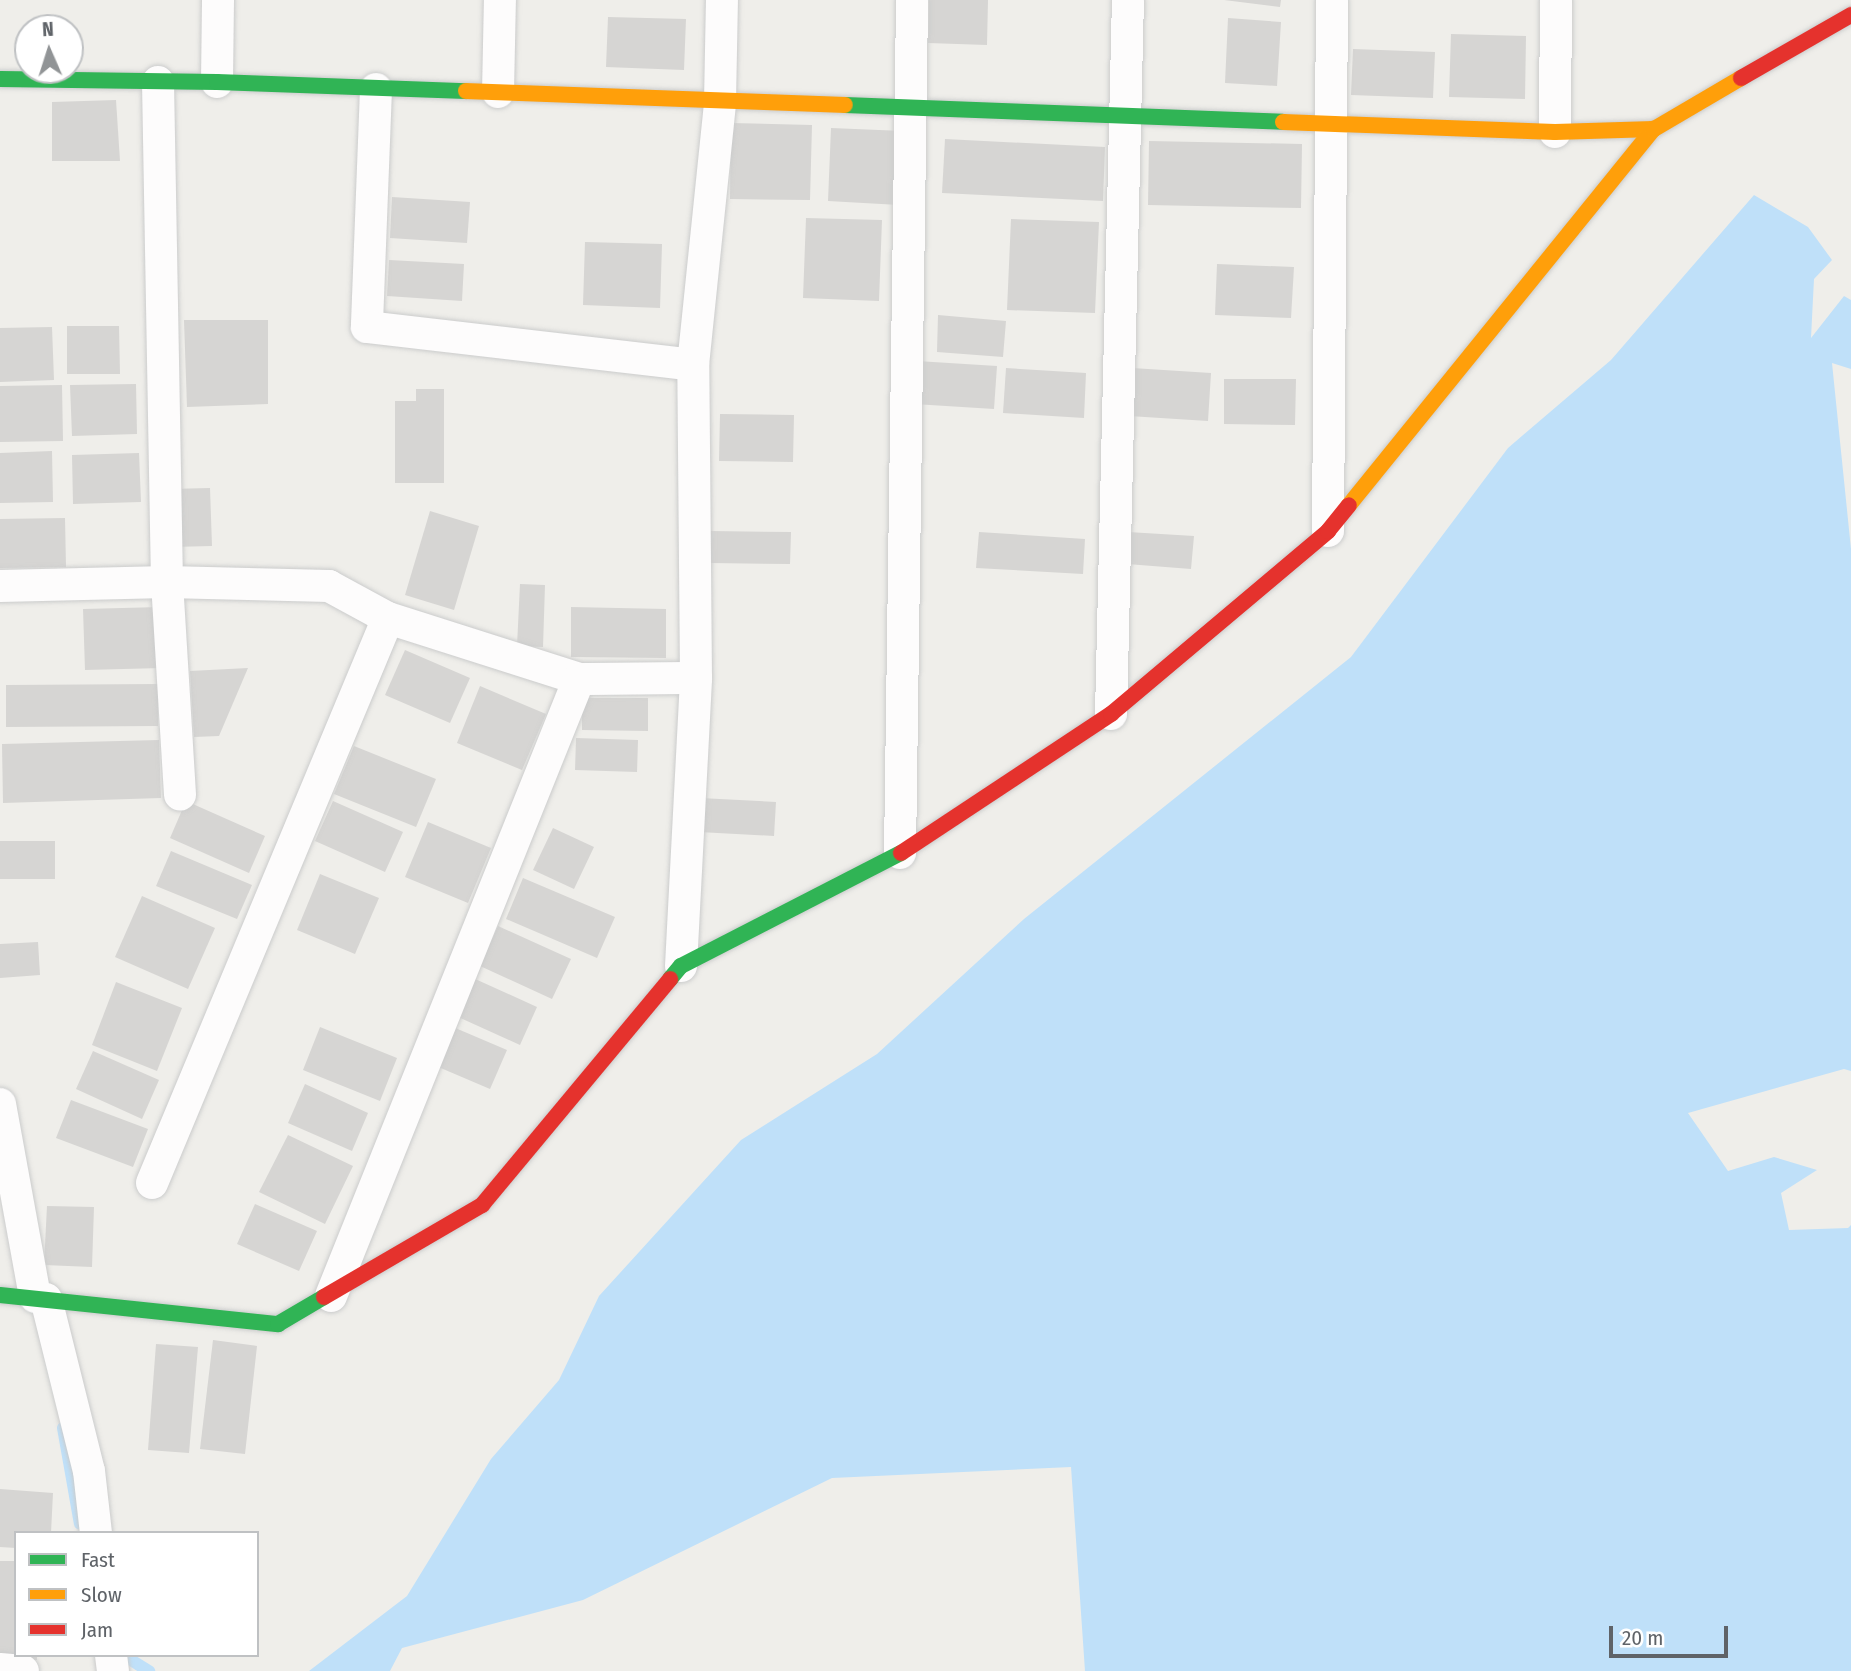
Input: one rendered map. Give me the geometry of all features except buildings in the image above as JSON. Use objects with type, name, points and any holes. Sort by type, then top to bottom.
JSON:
[{"type":"street","points":[[217,82],[218,0]]},
{"type":"street","points":[[498,92],[500,0]]},
{"type":"street","points":[[681,966],[696,678],[692,365],[720,102],[722,0]]},
{"type":"street","points":[[900,853],[912,0]]},
{"type":"street","points":[[1111,714],[1128,0]]},
{"type":"street","points":[[1328,531],[1332,0]]},
{"type":"street","points":[[1555,132],[1556,0]]},
{"type":"street","points":[[0,1295],[278,1325],[482,1205],[681,966],[900,853],[1111,714],[1328,531],[1654,129],[1851,15]]},
{"type":"street","points":[[0,79],[217,82],[1555,132],[1654,129]]},
{"type":"street","points":[[158,82],[167,582],[180,795]]},
{"type":"street","points":[[376,89],[367,327],[692,365]]},
{"type":"street","points":[[0,586],[167,582],[329,586],[388,618],[579,679],[696,678]]},
{"type":"street","points":[[152,1183],[388,618]]},
{"type":"street","points":[[331,1296],[579,679]]},
{"type":"street","points":[[0,1104],[40,1298],[89,1471],[96,1531]]},
{"type":"street","points":[[0,1669],[23,1671]]},
{"type":"water","points":[[1754,195],[1808,227],[1832,260],[1814,279],[1811,338],[1844,296],[1851,300],[1851,369],[1832,363],[1851,549],[1851,1071],[1844,1069],[1688,1113],[1728,1171],[1774,1157],[1817,1170],[1781,1193],[1789,1230],[1848,1228],[1851,1225],[1851,1671],[1085,1671],[1071,1467],[832,1478],[583,1600],[402,1648],[390,1671],[309,1671],[407,1596],[491,1459],[559,1380],[599,1296],[741,1140],[877,1054],[1024,919],[1351,657],[1508,448],[1611,360]]},
{"type":"waterway","points":[[63,1428],[80,1524]]},
{"type":"waterway","points":[[126,1657],[149,1671]]},
{"type":"traffic: fast","points":[[0,79],[217,82],[466,91]]},
{"type":"traffic: fast","points":[[845,105],[1283,122]]},
{"type":"traffic: fast","points":[[670,979],[681,966],[901,853]]},
{"type":"traffic: fast","points":[[0,1295],[278,1324],[324,1297]]},
{"type":"traffic: slow","points":[[1349,505],[1654,129],[1741,78]]},
{"type":"traffic: slow","points":[[466,91],[845,105]]},
{"type":"traffic: slow","points":[[1283,122],[1555,132],[1654,129]]},
{"type":"traffic: jam","points":[[1741,78],[1851,15]]},
{"type":"traffic: jam","points":[[901,853],[1111,714],[1328,531],[1349,505]]},
{"type":"traffic: jam","points":[[324,1297],[482,1205],[670,979]]}]
